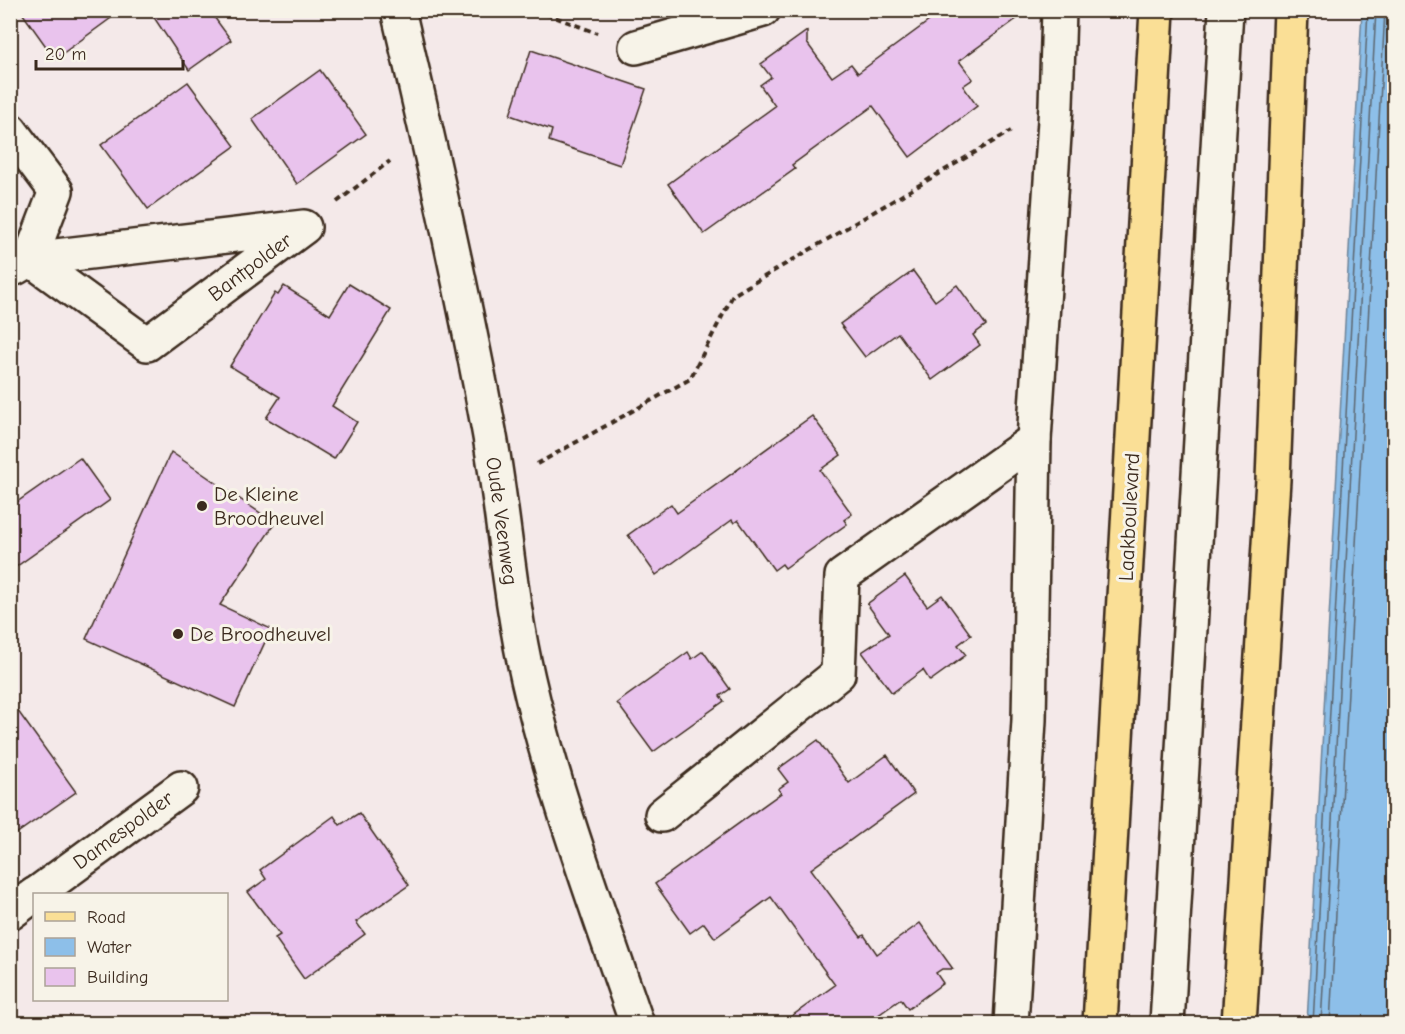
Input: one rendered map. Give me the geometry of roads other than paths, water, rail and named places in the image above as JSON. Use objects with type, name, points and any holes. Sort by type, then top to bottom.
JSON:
[{"type":"main road","name":"Laakboulevard","points":[[1100,1023],[1157,10]]},
{"type":"main road","points":[[1239,1023],[1273,480],[1291,10]]},
{"type":"street","name":"Oude Veenweg","points":[[398,10],[470,330],[498,486],[516,628],[528,683],[576,847],[637,1023]]},
{"type":"street","points":[[636,47],[763,10]]},
{"type":"street","points":[[1011,1023],[1029,720],[1034,440],[1056,105],[1059,10]]},
{"type":"street","points":[[1168,1022],[1226,10]]},
{"type":"street","points":[[10,130],[56,191],[20,265]]},
{"type":"street","name":"Bantpolder","points":[[304,226],[147,344],[20,265],[304,226]]},
{"type":"street","points":[[662,815],[838,674],[842,576],[1034,440]]},
{"type":"street","name":"Damespolder","points":[[38,893],[181,788]]},
{"type":"street","name":"Damespolder","points":[[10,913],[33,896]]},
{"type":"water","points":[[1362,11],[1394,11],[1394,1023],[1307,1023]]},
{"type":"place","name":"De Kleine Broodheuvel","points":[[202,506]]},
{"type":"place","name":"De Broodheuvel","points":[[178,634]]}]
